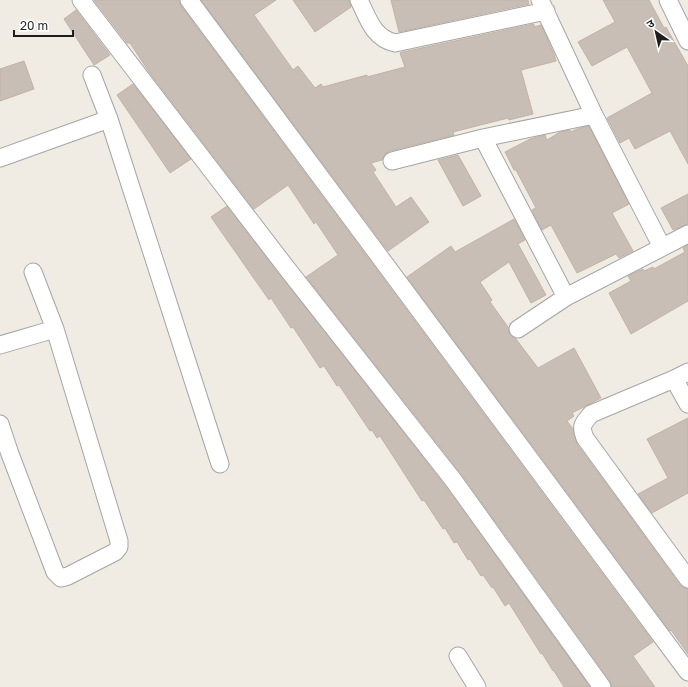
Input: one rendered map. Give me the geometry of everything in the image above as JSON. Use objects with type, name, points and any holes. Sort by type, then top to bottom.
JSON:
[{"type":"street","points":[[81,0],[285,266],[454,480],[602,687]]},
{"type":"street","points":[[189,0],[688,672]]},
{"type":"street","points":[[359,0],[375,32],[386,41],[395,42],[543,6],[594,115],[662,247]]},
{"type":"street","points":[[668,0],[688,41]]},
{"type":"street","points":[[92,75],[109,119],[220,464]]},
{"type":"street","points":[[392,161],[483,138],[594,115]]},
{"type":"street","points":[[0,158],[109,119]]},
{"type":"street","points":[[483,138],[566,297]]},
{"type":"street","points":[[518,329],[566,297],[688,234]]},
{"type":"street","points":[[0,424],[5,455],[55,572],[60,578],[68,576],[115,552],[119,547],[119,541],[56,329],[33,272]]},
{"type":"street","points":[[0,345],[56,329]]},
{"type":"street","points":[[688,404],[681,375],[592,414],[583,425],[582,429],[585,438],[688,579]]},
{"type":"street","points":[[458,656],[477,687]]},
{"type":"building","points":[[94,0],[179,0],[181,6],[653,642],[633,656],[655,687],[612,687],[610,681],[462,475],[306,277],[338,255],[316,222],[314,224],[288,185],[254,209],[149,72],[130,43],[127,43]]},
{"type":"building","points":[[201,0],[276,0],[254,15],[293,70],[298,66],[315,88],[321,84],[323,87],[367,75],[367,77],[405,67],[400,53],[403,52],[534,24],[534,27],[541,25],[556,61],[521,70],[533,114],[509,120],[508,118],[453,132],[454,135],[390,151],[385,154],[382,160],[371,163],[376,170],[373,172],[396,207],[411,197],[429,222],[388,251]]},
{"type":"building","points":[[293,0],[349,0],[351,7],[315,32]]},
{"type":"building","points":[[391,0],[528,0],[529,4],[399,32]]},
{"type":"building","points":[[603,0],[649,0],[664,28],[666,27],[688,66],[688,164],[670,131],[635,149],[629,138],[620,143],[607,118],[652,93],[627,47],[592,66],[578,42],[615,22]]},
{"type":"building","points":[[76,10],[110,55],[94,65],[64,19]]},
{"type":"building","points":[[24,61],[34,89],[0,101],[0,69]]},
{"type":"building","points":[[133,84],[191,159],[170,173],[117,95]]},
{"type":"building","points":[[589,126],[629,204],[612,213],[633,251],[619,258],[616,254],[577,273],[551,225],[542,230],[532,210],[536,208],[505,152],[530,139],[545,135],[547,140],[560,132],[570,130],[571,132]]},
{"type":"building","points":[[458,155],[481,196],[463,206],[438,160]]},
{"type":"building","points":[[688,194],[688,224],[673,230],[661,208]]},
{"type":"building","points":[[227,206],[446,487],[590,687],[564,687],[509,603],[505,606],[493,587],[492,588],[483,575],[481,576],[470,559],[468,560],[457,542],[454,543],[445,528],[443,529],[424,500],[422,501],[380,436],[377,438],[372,430],[370,431],[339,385],[337,386],[324,366],[320,368],[293,327],[291,328],[271,298],[269,300],[211,217]]},
{"type":"building","points":[[514,219],[525,240],[518,244],[546,295],[531,303],[509,262],[480,282],[492,300],[490,302],[508,327],[510,335],[516,339],[538,368],[574,348],[601,398],[572,413],[574,416],[567,421],[573,429],[577,444],[680,585],[688,589],[688,654],[407,277],[451,246],[455,252]]},
{"type":"building","points":[[688,245],[688,301],[631,334],[609,293],[631,281],[628,276],[643,269],[644,271],[653,267],[654,269],[685,252],[683,248]]},
{"type":"building","points":[[688,418],[688,493],[652,513],[638,494],[668,478],[647,439]]}]
